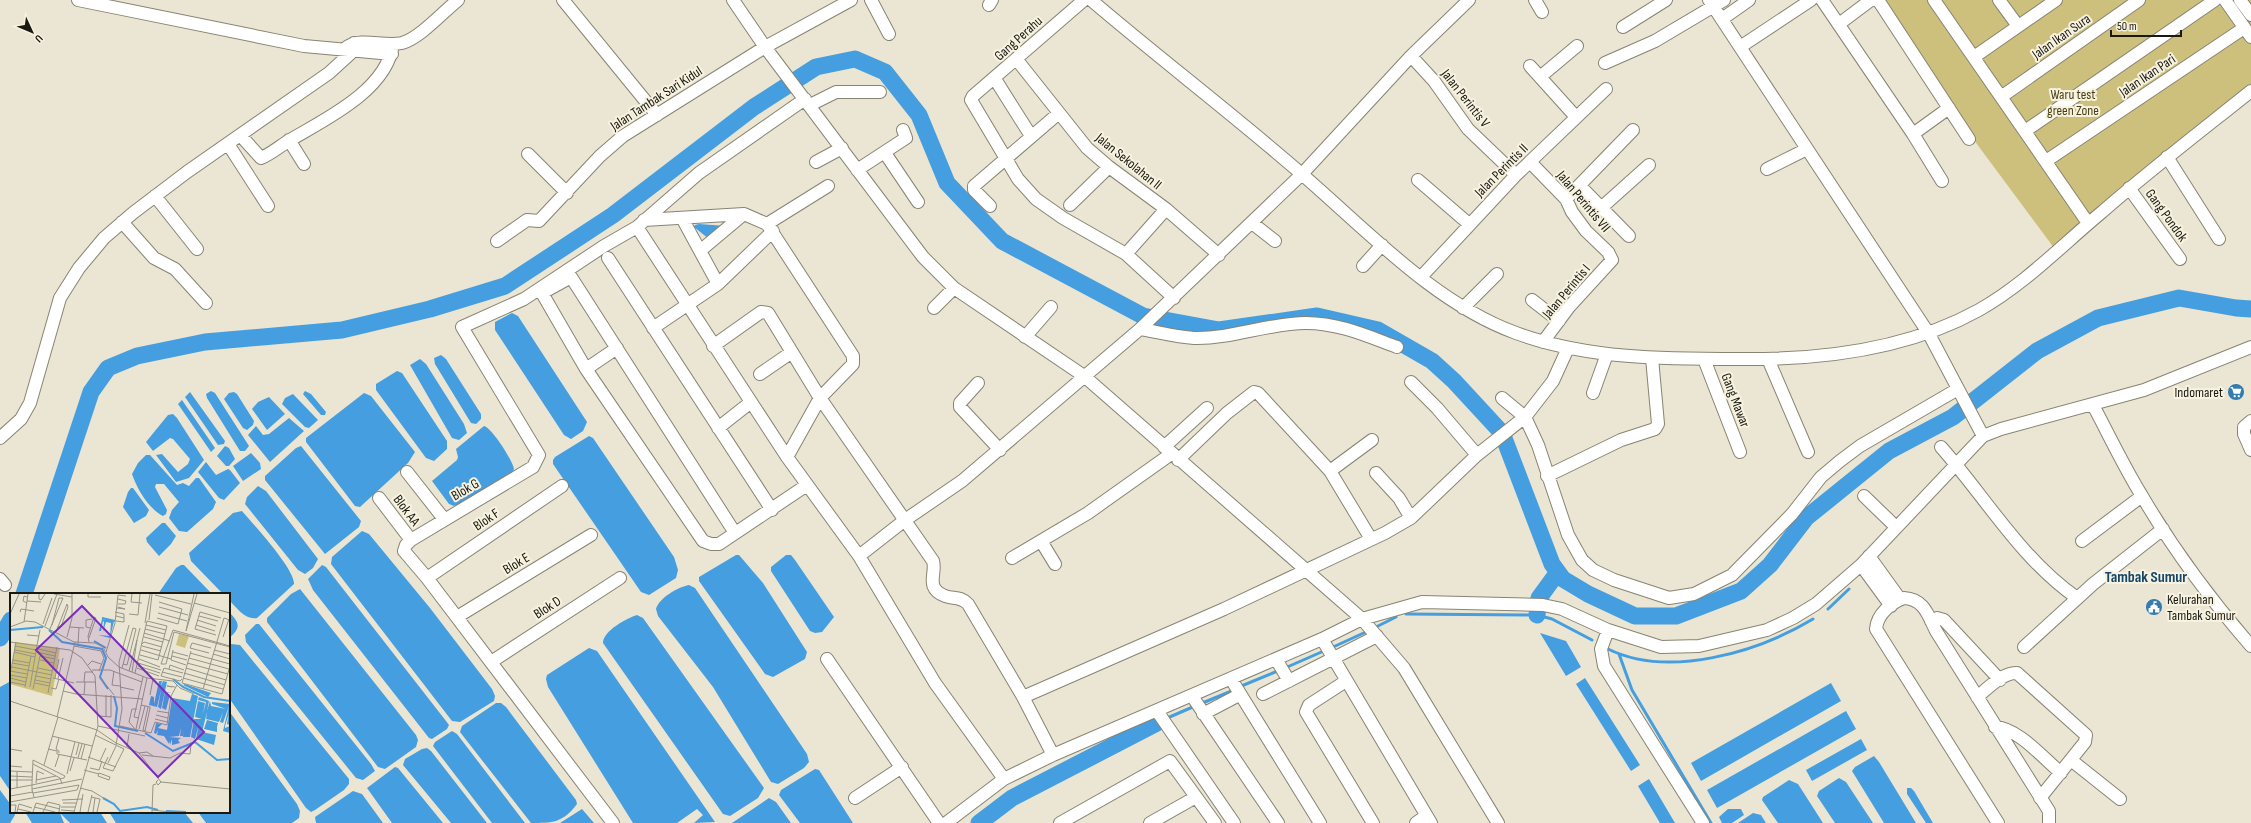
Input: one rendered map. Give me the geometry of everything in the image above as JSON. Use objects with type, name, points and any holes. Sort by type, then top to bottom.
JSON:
[{"type":"street","points":[[78,0],[325,49],[392,49],[435,25],[458,0]]},
{"type":"street","points":[[563,0],[657,115]]},
{"type":"street","points":[[733,0],[782,70],[923,257],[954,288],[1084,376],[1370,628],[1404,668],[1498,823]]},
{"type":"street","name":"Jalan Tambak Sari Kidul","points":[[497,241],[528,220],[539,221],[612,144],[765,47],[851,0]]},
{"type":"street","points":[[872,0],[889,34]]},
{"type":"street","name":"Gang Perahu","points":[[1006,160],[971,98],[1017,60],[1084,0]]},
{"type":"street","points":[[1091,0],[1302,174],[1382,245],[1421,277],[1463,308],[1487,322],[1543,342],[1568,348],[1607,354],[1652,358],[1768,360],[1850,351],[1910,340],[1955,323],[2006,294],[2042,267],[2129,188],[2251,91]]},
{"type":"street","points":[[859,556],[905,520],[962,481],[1143,327],[1302,174],[1411,56],[1468,0]]},
{"type":"street","points":[[1534,0],[1542,12]]},
{"type":"street","points":[[1623,27],[1666,0]]},
{"type":"street","points":[[1605,63],[1655,41],[1712,4],[1724,0]]},
{"type":"street","points":[[1722,19],[1749,0]]},
{"type":"street","points":[[1740,47],[1811,0]]},
{"type":"street","points":[[1822,0],[1913,134],[1942,182]]},
{"type":"street","points":[[1839,24],[1871,0]]},
{"type":"street","points":[[1878,0],[1969,139]]},
{"type":"street","points":[[1934,0],[2088,224]]},
{"type":"street","points":[[1999,0],[2018,26]]},
{"type":"street","points":[[1974,57],[2056,0]]},
{"type":"street","name":"Jalan Ikan Sura","points":[[2001,97],[2139,0]]},
{"type":"street","points":[[2025,131],[2215,0]]},
{"type":"street","points":[[2225,0],[2248,32]]},
{"type":"street","points":[[1712,4],[1929,334],[1983,436]]},
{"type":"street","name":"Jalan Ikan Pari","points":[[2046,161],[2248,32]]},
{"type":"street","points":[[1540,77],[1577,46]]},
{"type":"street","points":[[0,438],[21,419],[30,403],[60,298],[91,252],[122,222],[155,196],[329,72],[350,48]]},
{"type":"street","points":[[241,136],[261,158],[289,140],[324,121],[366,90],[385,69],[392,49]]},
{"type":"street","name":"Jalan Perintis V","points":[[1411,56],[1434,81],[1468,129],[1516,175]]},
{"type":"street","name":"Jalan Sekolahan II","points":[[1017,60],[1087,148],[1109,167],[1166,210],[1219,255]]},
{"type":"street","points":[[1530,66],[1576,117]]},
{"type":"street","points":[[995,78],[1031,136]]},
{"type":"street","name":"Jalan Perintis II","points":[[1421,277],[1516,175],[1606,89]]},
{"type":"street","points":[[641,224],[699,174],[805,99],[836,92],[880,92]]},
{"type":"street","points":[[1913,134],[1949,108]]},
{"type":"street","points":[[990,206],[973,188],[1059,113]]},
{"type":"street","points":[[858,170],[906,138],[903,130]]},
{"type":"street","points":[[1566,199],[1633,130]]},
{"type":"street","points":[[289,140],[304,164]]},
{"type":"street","points":[[228,144],[268,206]]},
{"type":"street","points":[[816,162],[842,148]]},
{"type":"street","points":[[1767,169],[1807,149]]},
{"type":"street","points":[[885,153],[918,202]]},
{"type":"street","points":[[528,154],[567,193]]},
{"type":"street","points":[[2167,157],[2219,239]]},
{"type":"street","points":[[1006,160],[1018,179],[1036,199],[1063,218],[1126,254],[1173,299]]},
{"type":"street","name":"Jalan Perintis VII","points":[[1530,162],[1566,199],[1578,220],[1608,252],[1612,260]]},
{"type":"street","points":[[1600,208],[1649,166]]},
{"type":"street","points":[[1070,205],[1109,167]]},
{"type":"street","points":[[1418,180],[1469,224]]},
{"type":"street","points":[[653,328],[718,284],[770,228],[828,186]]},
{"type":"street","points":[[1580,186],[1629,236]]},
{"type":"street","name":"Gang Pondok","points":[[2129,188],[2180,259]]},
{"type":"street","points":[[155,196],[197,249]]},
{"type":"street","points":[[1126,254],[1166,210]]},
{"type":"street","points":[[641,224],[682,218],[744,214],[770,228],[854,360],[853,364],[820,398],[787,457]]},
{"type":"street","points":[[701,250],[744,214]]},
{"type":"street","points":[[682,218],[701,250],[718,284]]},
{"type":"street","points":[[122,222],[154,258],[175,269],[206,303]]},
{"type":"street","points":[[1252,223],[1275,241]]},
{"type":"street","points":[[641,224],[713,346],[787,457],[859,556],[935,683],[1004,779]]},
{"type":"street","name":"Blok G","points":[[408,544],[444,519],[533,467],[539,456],[464,332],[463,326],[524,299],[604,246],[641,224]]},
{"type":"street","points":[[1363,266],[1382,245]]},
{"type":"street","points":[[608,258],[772,510]]},
{"type":"street","name":"Jalan Perintis I","points":[[1543,342],[1569,307],[1612,260]]},
{"type":"street","points":[[1463,308],[1497,274]]},
{"type":"street","points":[[735,533],[571,277],[542,293],[586,369],[702,541],[711,544],[719,544],[772,510],[807,485]]},
{"type":"street","points":[[934,308],[954,288]]},
{"type":"street","points":[[1532,300],[1559,321]]},
{"type":"street","points":[[1025,337],[1051,307]]},
{"type":"street","points":[[713,346],[761,312],[768,313],[820,398],[933,561],[932,580],[936,590],[949,598],[960,598],[968,604],[1023,697],[1053,755]]},
{"type":"street","points":[[1143,327],[1194,338],[1251,332],[1305,323],[1324,324],[1344,327],[1397,347]]},
{"type":"street","points":[[586,369],[617,348]]},
{"type":"street","points":[[1023,697],[1224,610],[1304,570],[1385,533],[1411,518],[1477,455],[1522,419],[1553,381],[1568,348]]},
{"type":"street","points":[[946,823],[1004,779],[1053,755],[1198,705],[1235,688],[1283,670],[1422,602],[1537,605],[1562,609],[1605,639],[1661,647],[1679,648],[1718,643],[1767,630],[1804,612],[1816,604],[1865,561],[1983,436],[2001,429],[2144,390],[2249,351]]},
{"type":"street","points":[[760,374],[792,352]]},
{"type":"street","points":[[1593,393],[1607,354]]},
{"type":"street","points":[[1547,476],[1621,440],[1655,429],[1658,424],[1652,358]]},
{"type":"street","name":"Gang Mawar","points":[[1704,359],[1740,452]]},
{"type":"street","points":[[1768,360],[1808,452]]},
{"type":"street","points":[[1410,382],[1437,408],[1477,455]]},
{"type":"street","points":[[978,383],[960,403],[960,407],[1000,450]]},
{"type":"street","points":[[1012,558],[1088,513],[1256,392],[1261,395],[1330,471],[1371,539]]},
{"type":"street","points":[[1502,398],[1522,419],[1538,445],[1547,476],[1568,535],[1582,560],[1593,570],[1625,585],[1669,598],[1694,594],[1732,575],[1792,514],[1821,477],[1840,461],[1860,446],[1960,393]]},
{"type":"street","points":[[718,428],[751,402]]},
{"type":"street","points":[[2093,405],[2142,496],[2163,529],[2231,623],[2251,646]]},
{"type":"street","points":[[1171,454],[1207,408]]},
{"type":"street","points":[[2251,421],[2244,427],[2244,434],[2251,450]]},
{"type":"street","points":[[1330,471],[1372,440]]},
{"type":"street","points":[[1940,447],[1956,464],[2023,549],[2054,580],[2077,598]]},
{"type":"street","points":[[407,472],[444,519]]},
{"type":"street","points":[[1376,473],[1399,498],[1411,518]]},
{"type":"street","name":"Blok F","points":[[427,578],[562,486]]},
{"type":"street","points":[[1864,496],[1896,527]]},
{"type":"street","points":[[2082,541],[2142,496]]},
{"type":"street","name":"Blok AA","points":[[379,498],[408,544],[405,552],[457,617],[613,823]]},
{"type":"street","points":[[2024,647],[2077,598],[2163,529]]},
{"type":"street","name":"Blok E","points":[[457,617],[591,535]]},
{"type":"street","points":[[1041,541],[1055,564]]},
{"type":"street","points":[[1865,561],[1896,602]]},
{"type":"street","name":"Blok D","points":[[491,662],[620,578]]},
{"type":"street","points":[[1998,823],[1876,629],[1876,621],[1896,602],[1910,598],[1920,602],[1926,609],[1931,621],[1977,698],[2049,811],[2052,821]]},
{"type":"street","points":[[1931,621],[1937,618],[1944,620],[2000,680]]},
{"type":"street","points":[[1263,694],[1283,670],[1370,628]]},
{"type":"street","points":[[1605,639],[1604,666],[1703,823]]},
{"type":"street","points":[[1328,649],[1428,820],[1416,823]]},
{"type":"street","points":[[827,659],[939,823]]},
{"type":"street","points":[[1977,698],[2000,680],[2012,673],[2016,674],[2085,733],[2086,741],[2040,798]]},
{"type":"street","points":[[1346,681],[1309,705],[1306,712],[1373,823]]},
{"type":"street","points":[[1198,705],[1235,688]]},
{"type":"street","points":[[1235,688],[1320,823]]},
{"type":"street","points":[[1198,705],[1278,823]]},
{"type":"street","points":[[1160,717],[1234,823]]},
{"type":"street","points":[[1995,727],[2005,728],[2015,733],[2061,773]]},
{"type":"street","points":[[2071,760],[2120,799]]},
{"type":"street","points":[[1060,823],[1170,761],[1215,823]]},
{"type":"street","points":[[855,798],[902,767]]},
{"type":"street","points":[[1150,823],[1196,797]]},
{"type":"green space","name":"Waru test green Zone","points":[[1870,0],[2251,0],[2251,91],[2057,252]]},
{"type":"water","points":[[695,225],[726,226],[709,239],[694,227]]},
{"type":"water","points":[[512,313],[518,316],[587,422],[583,431],[571,439],[564,435],[495,330],[495,322]]},
{"type":"water","points":[[441,355],[446,359],[481,414],[481,419],[476,424],[471,423],[435,364],[434,358]]},
{"type":"water","points":[[420,359],[426,364],[464,424],[467,433],[459,440],[452,438],[410,365]]},
{"type":"water","points":[[397,371],[402,373],[447,441],[447,449],[434,461],[426,458],[376,390],[376,384]]},
{"type":"water","points":[[211,391],[215,393],[249,446],[245,451],[240,451],[207,398],[206,394]]},
{"type":"water","points":[[305,391],[311,394],[326,412],[325,415],[321,415],[303,394]]},
{"type":"water","points":[[190,392],[225,441],[224,444],[218,445],[185,397]]},
{"type":"water","points":[[234,392],[237,394],[254,421],[253,425],[247,430],[243,428],[224,399],[229,393]]},
{"type":"water","points":[[364,393],[371,396],[415,452],[408,463],[360,507],[355,506],[306,442],[306,438]]},
{"type":"water","points":[[293,394],[318,420],[309,428],[305,427],[282,404],[285,398]]},
{"type":"water","points":[[269,397],[285,414],[267,430],[252,409],[258,402]]},
{"type":"water","points":[[182,400],[215,448],[211,452],[178,404]]},
{"type":"water","points":[[173,414],[204,460],[189,478],[176,482],[156,455],[162,454],[178,472],[188,464],[190,459],[173,439],[170,438],[153,451],[146,442],[168,415]]},
{"type":"water","points":[[289,418],[304,431],[270,462],[248,435],[256,426],[263,435],[269,434]]},
{"type":"water","points":[[484,426],[492,432],[502,445],[514,469],[512,473],[459,504],[454,506],[449,504],[432,481],[457,460],[458,457],[456,449]]},
{"type":"water","points":[[589,436],[593,438],[674,557],[678,570],[676,578],[649,595],[641,592],[553,464],[555,457]]},
{"type":"water","points":[[225,446],[229,448],[235,459],[229,466],[226,466],[217,456]]},
{"type":"water","points":[[301,446],[361,521],[359,527],[325,554],[265,480],[265,476],[296,448]]},
{"type":"water","points":[[251,453],[260,463],[261,469],[243,481],[233,466]]},
{"type":"water","points":[[146,455],[150,455],[177,485],[183,483],[189,486],[196,478],[199,478],[216,502],[213,509],[187,532],[179,531],[169,518],[172,510],[179,502],[164,484],[156,484],[155,487],[167,510],[166,514],[163,516],[148,504],[137,486],[132,474],[138,463]]},
{"type":"water","points":[[206,462],[216,475],[228,469],[230,470],[240,483],[224,500],[219,498],[198,472]]},
{"type":"water","points":[[258,486],[266,491],[318,559],[313,568],[305,574],[298,570],[245,504],[247,497]]},
{"type":"water","points":[[131,488],[133,488],[149,510],[146,516],[134,523],[123,507],[128,492]]},
{"type":"water","points":[[242,511],[281,558],[293,577],[294,584],[257,618],[249,617],[238,610],[230,601],[230,593],[222,593],[191,561],[189,553],[233,513]]},
{"type":"water","points":[[162,523],[165,523],[176,536],[171,544],[159,556],[147,542],[146,538]]},
{"type":"water","points":[[362,531],[369,534],[430,608],[492,689],[495,696],[494,701],[460,722],[452,721],[331,564],[332,557]]},
{"type":"water","points":[[736,555],[739,555],[763,583],[807,652],[805,659],[773,677],[765,674],[699,581],[699,577]]},
{"type":"water","points":[[786,555],[791,555],[795,560],[834,617],[822,632],[815,633],[810,631],[771,571],[771,567]]},
{"type":"water","points":[[184,565],[211,593],[159,593],[176,568]]},
{"type":"water","points":[[322,565],[326,567],[446,721],[449,725],[447,729],[432,739],[429,738],[313,590],[308,579]]},
{"type":"water","points":[[689,585],[695,588],[807,754],[809,762],[804,768],[778,784],[771,782],[713,687],[658,616],[656,609],[665,597],[680,588]]},
{"type":"water","points":[[300,589],[416,735],[418,740],[416,747],[385,769],[378,767],[267,622],[267,618],[291,594]]},
{"type":"water","points":[[230,613],[238,625],[230,637]]},
{"type":"water","points":[[637,615],[643,618],[764,788],[758,798],[730,816],[723,814],[603,643],[604,638],[611,630],[627,619]]},
{"type":"water","points":[[256,624],[259,624],[371,764],[375,771],[363,780],[356,778],[246,642],[245,635]]},
{"type":"water","points":[[1540,633],[1566,641],[1581,667],[1566,676]]},
{"type":"water","points":[[230,645],[240,645],[349,779],[349,784],[344,790],[311,812],[306,808],[230,699]]},
{"type":"water","points":[[589,648],[597,651],[715,822],[694,823],[703,815],[697,809],[677,823],[633,823],[548,687],[546,679],[547,675]]},
{"type":"water","points":[[1585,678],[1640,765],[1631,771],[1576,684]]},
{"type":"water","points":[[10,682],[10,791],[0,776],[0,687]]},
{"type":"water","points":[[1831,683],[1841,701],[1701,781],[1691,763]]},
{"type":"water","points":[[496,703],[501,703],[506,707],[576,800],[577,804],[572,810],[557,821],[531,823],[460,732],[462,726]]},
{"type":"water","points":[[1846,711],[1856,729],[1717,808],[1707,790]]},
{"type":"water","points":[[230,712],[297,804],[300,811],[299,818],[292,823],[206,823],[199,813],[230,813]]},
{"type":"water","points":[[452,731],[457,734],[525,823],[492,823],[433,746],[435,742]]},
{"type":"water","points":[[1861,739],[1867,750],[1812,781],[1806,770]]},
{"type":"water","points":[[427,748],[431,751],[487,823],[451,823],[403,765],[405,759],[422,749]]},
{"type":"water","points":[[1874,756],[1916,823],[1884,823],[1852,771],[1855,767]]},
{"type":"water","points":[[395,767],[398,768],[443,823],[392,823],[367,788]]},
{"type":"water","points":[[815,769],[819,770],[853,823],[800,823],[779,795],[781,790]]},
{"type":"water","points":[[1839,778],[1846,782],[1873,823],[1835,823],[1817,796],[1819,791]]},
{"type":"water","points":[[1649,779],[1675,823],[1660,823],[1638,786]]},
{"type":"water","points":[[1789,780],[1798,784],[1823,823],[1778,823],[1762,800],[1763,797]]},
{"type":"water","points":[[1907,788],[1911,788],[1914,791],[1933,823],[1926,823],[1907,794]]},
{"type":"water","points":[[0,790],[10,804],[10,813],[14,813],[15,815],[10,823],[0,823]]},
{"type":"water","points":[[353,791],[362,794],[383,823],[316,823],[315,817]]},
{"type":"water","points":[[769,798],[776,802],[791,823],[732,823]]},
{"type":"water","points":[[582,809],[594,823],[560,823]]},
{"type":"water","points":[[1728,809],[1741,809],[1744,815],[1732,823],[1722,823],[1719,817]]},
{"type":"water","points":[[26,813],[60,813],[64,823],[32,823]]},
{"type":"water","points":[[60,813],[101,813],[107,823],[70,823]]},
{"type":"water","points":[[110,813],[185,813],[193,823],[116,823]]},
{"type":"water","points":[[1753,813],[1761,815],[1766,823],[1738,823]]},
{"type":"waterway","points":[[24,593],[91,392],[108,368],[137,356],[205,342],[342,330],[430,309],[505,286],[613,215],[754,107],[816,67],[855,59],[885,72],[919,115],[947,183],[1002,241],[1143,316],[1219,330],[1317,316],[1378,330],[1432,361],[1454,381],[1502,433],[1552,564],[1563,579],[1588,594],[1635,616],[1676,616],[1741,591],[1770,565],[1806,518],[1889,451],[1953,417],[2037,351],[2098,318],[2179,298],[2236,308],[2251,309]]},
{"type":"waterway","points":[[1537,615],[1539,598],[1558,572]]},
{"type":"waterway","points":[[1828,609],[1849,589]]},
{"type":"waterway","points":[[1406,614],[1537,615],[1552,619],[1592,640]]},
{"type":"waterway","points":[[1374,628],[1396,617]]},
{"type":"waterway","points":[[1608,649],[1632,658],[1658,662],[1713,658],[1766,642],[1813,619]]},
{"type":"waterway","points":[[0,638],[10,622]]},
{"type":"waterway","points":[[1331,648],[1368,631]]},
{"type":"waterway","points":[[1285,668],[1326,650]]},
{"type":"waterway","points":[[1619,654],[1632,690],[1711,823]]},
{"type":"waterway","points":[[1239,687],[1280,670]]},
{"type":"waterway","points":[[1200,704],[1234,690]]},
{"type":"waterway","points":[[1165,719],[1195,706]]},
{"type":"waterway","points":[[979,823],[1012,798],[1157,723]]},
{"type":"place","name":"Indomaret","points":[[2236,392]]},
{"type":"place","name":"Kelurahan Tambak Sumur","points":[[2154,607]]},
{"type":"district","name":"Tambak Sumur","points":[[2146,576]]}]
